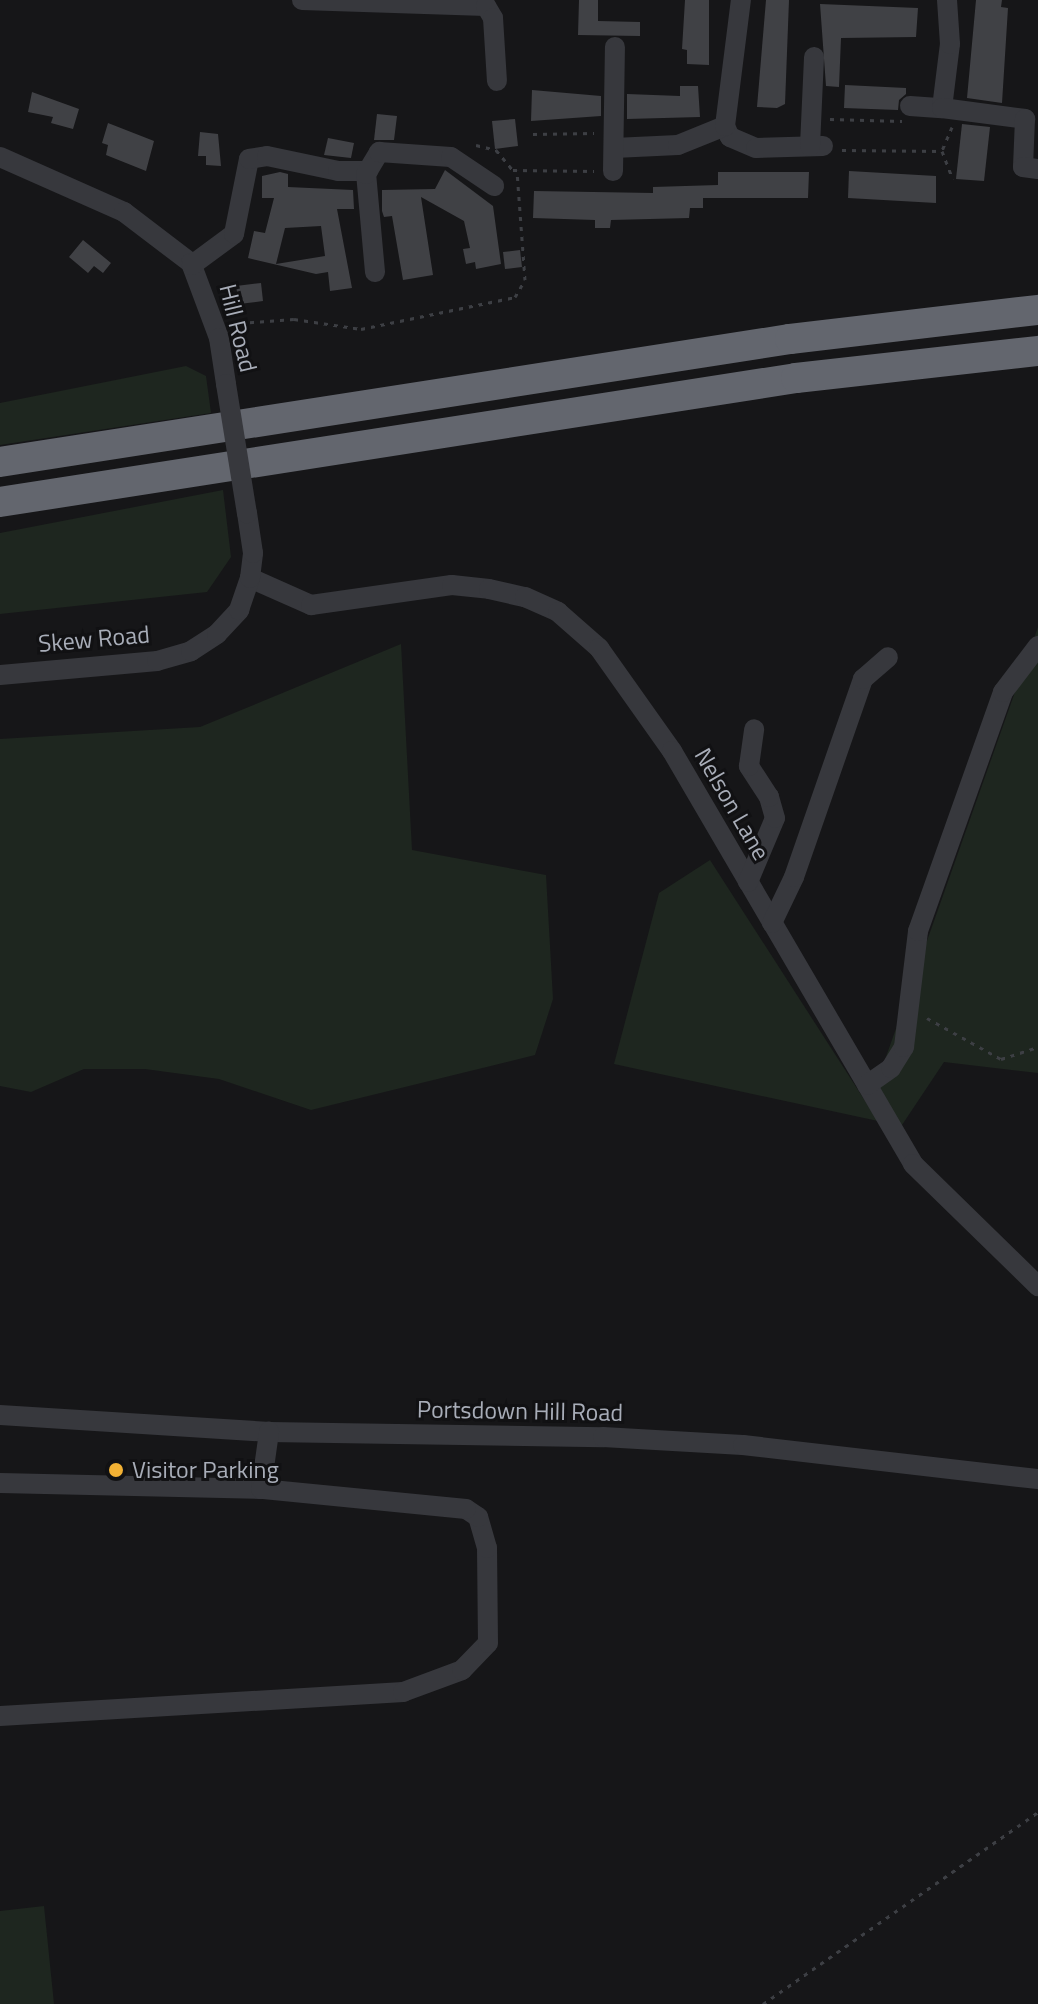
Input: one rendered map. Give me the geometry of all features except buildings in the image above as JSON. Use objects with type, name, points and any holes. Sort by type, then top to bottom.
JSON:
[{"type":"highway","points":[[0,462],[790,339],[1038,310]]},
{"type":"highway","points":[[0,502],[796,378],[1038,351]]},
{"type":"street","points":[[302,0],[479,5],[490,11],[497,81]]},
{"type":"street","points":[[741,0],[725,126],[730,137],[756,148],[816,146],[812,117],[814,57]]},
{"type":"street","points":[[947,0],[950,44],[948,109]]},
{"type":"street","points":[[613,171],[615,47]]},
{"type":"street","points":[[910,106],[1025,119],[1023,167],[1038,169]]},
{"type":"street","points":[[614,142],[678,145],[725,126]]},
{"type":"street","points":[[375,272],[367,214],[368,171],[379,152],[473,155],[494,186]]},
{"type":"street","points":[[192,265],[234,234],[249,159],[267,156],[368,171]]},
{"type":"street","name":"Hill Road","points":[[0,157],[124,212],[192,265],[219,338],[253,553],[250,578]]},
{"type":"street","name":"Skew Road","points":[[0,675],[157,661],[191,651],[239,610],[250,578]]},
{"type":"street","name":"Nelson Lane","points":[[250,578],[311,605],[452,585],[525,597],[558,612],[599,648],[672,751],[913,1164],[1038,1286]]},
{"type":"street","points":[[867,1085],[891,1068],[904,1047],[918,931],[1003,692],[1038,646]]},
{"type":"street","points":[[772,923],[794,877],[863,679],[888,657]]},
{"type":"street","points":[[748,882],[775,818],[769,797],[749,766],[754,729]]},
{"type":"street","name":"Portsdown Hill Road","points":[[0,1415],[269,1432],[727,1444],[1038,1479]]},
{"type":"street","points":[[261,1489],[269,1432]]},
{"type":"street","points":[[0,1483],[261,1489],[466,1509],[478,1517],[487,1548],[488,1643],[462,1670],[403,1692],[0,1716]]},
{"type":"path","points":[[812,117],[896,123],[909,118],[910,106]]},
{"type":"path","points":[[948,109],[942,151],[953,179]]},
{"type":"path","points":[[533,134],[579,131],[614,142]]},
{"type":"path","points":[[816,146],[823,154],[849,149],[942,151]]},
{"type":"path","points":[[240,323],[294,319],[375,327],[515,297],[525,280],[517,170],[496,150],[473,155]]},
{"type":"path","points":[[517,170],[613,171]]},
{"type":"path","points":[[915,1016],[934,1020],[1001,1059],[1038,1047]]},
{"type":"path","points":[[763,2004],[1038,1812]]},
{"type":"shaded area","points":[[186,366],[206,376],[211,413],[0,445],[0,403]]},
{"type":"shaded area","points":[[223,490],[231,557],[207,592],[0,614],[0,533]]},
{"type":"shaded area","points":[[1038,627],[1038,1073],[944,1062],[900,1128],[876,1085]]},
{"type":"shaded area","points":[[401,644],[412,850],[546,875],[553,999],[535,1055],[311,1110],[219,1079],[145,1069],[84,1069],[31,1092],[0,1086],[0,739],[200,727]]},
{"type":"shaded area","points":[[710,860],[878,1121],[614,1064],[659,893]]},
{"type":"shaded area","points":[[44,1906],[54,2004],[0,2004],[0,1911]]},
{"type":"place","name":"Visitor Parking","points":[[116,1470]]}]
